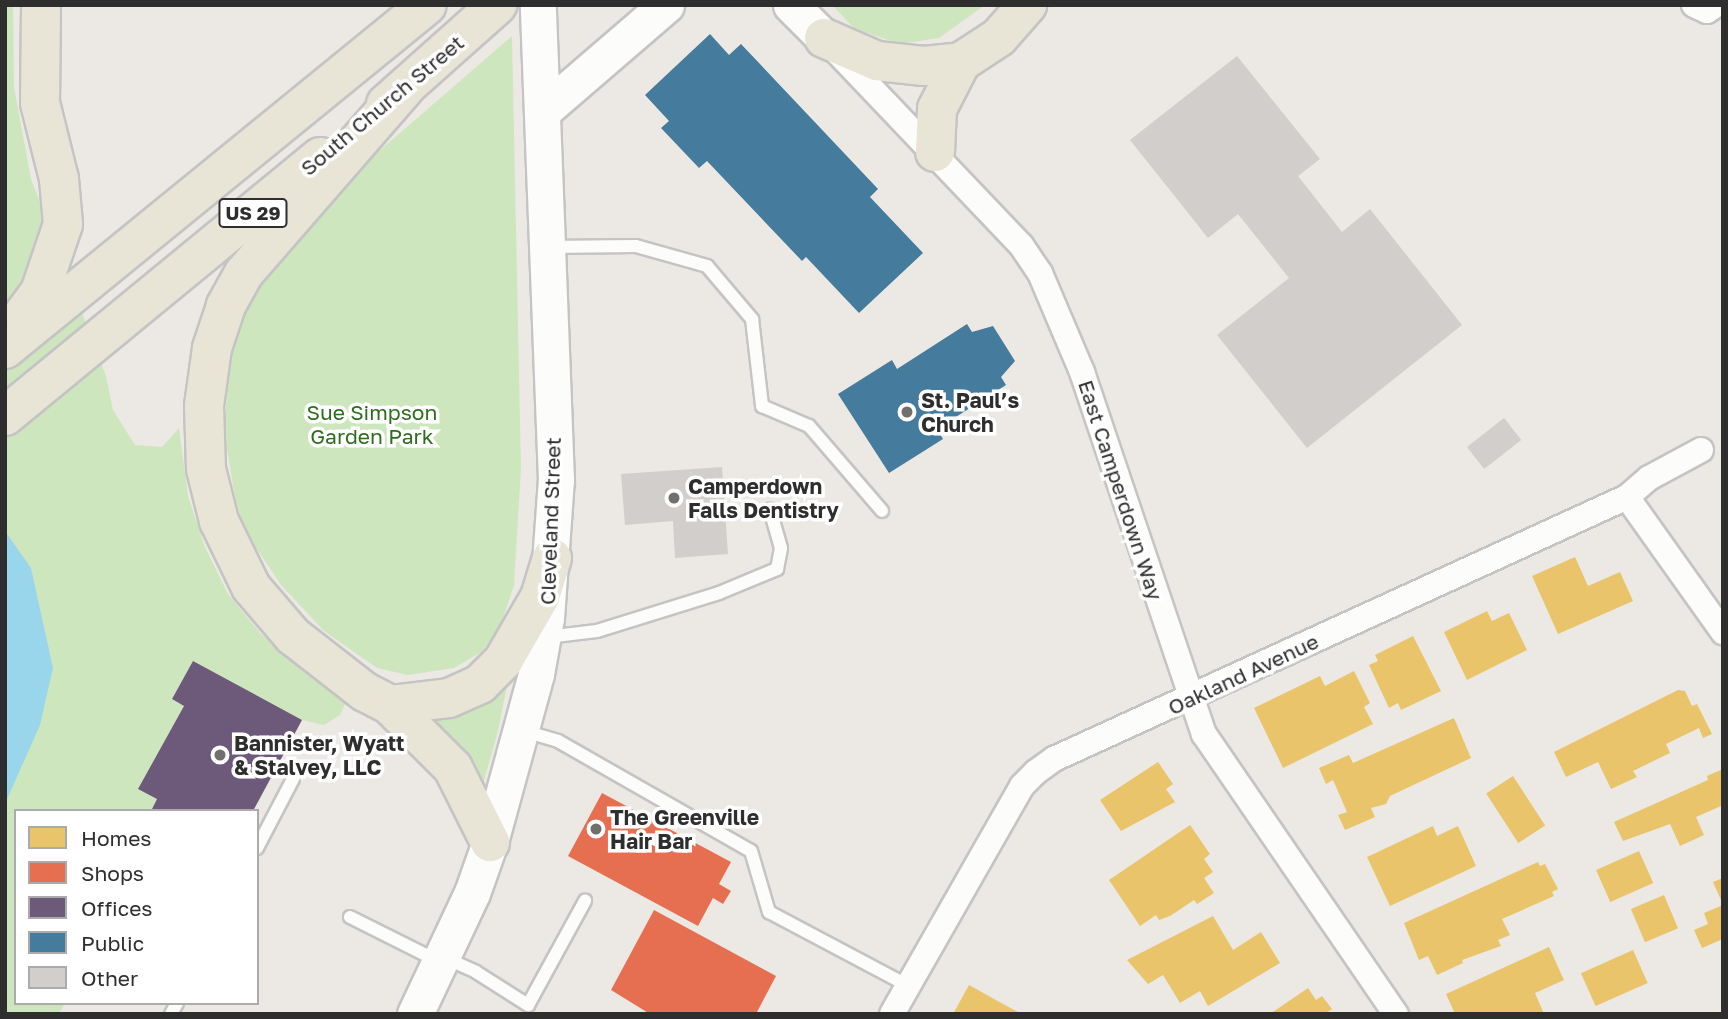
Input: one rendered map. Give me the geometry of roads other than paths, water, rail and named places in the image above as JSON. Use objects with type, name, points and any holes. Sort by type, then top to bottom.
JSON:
[{"type":"main road","points":[[5,338],[40,292],[64,224],[59,179],[40,103],[41,5]]},
{"type":"main road","name":"US 29","points":[[5,349],[427,5]]},
{"type":"main road","name":"South Church Street","points":[[5,416],[405,88],[497,5]]},
{"type":"main road","points":[[824,38],[877,61],[924,66],[961,62],[999,37],[1027,5]]},
{"type":"main road","points":[[935,152],[937,108],[961,62]]},
{"type":"main road","points":[[405,88],[244,273],[226,306],[212,348],[204,406],[206,469],[219,521],[251,587],[293,636],[365,692],[390,705],[453,768],[490,842]]},
{"type":"main road","points":[[390,705],[449,698],[480,684],[503,661],[540,597],[552,558]]},
{"type":"street","name":"Cleveland Street","points":[[416,1013],[442,960],[490,842],[543,637],[552,558],[556,480],[538,5]]},
{"type":"street","points":[[544,110],[666,5]]},
{"type":"street","name":"East Camperdown Way","points":[[791,5],[935,152],[1021,245],[1040,273],[1082,372],[1204,734],[1396,1014]]},
{"type":"street","points":[[1694,5],[1707,11],[1716,5]]},
{"type":"street","name":"Oakland Avenue","points":[[892,1014],[1029,779],[1054,759],[1627,497],[1649,478],[1701,450]]},
{"type":"street","points":[[1627,497],[1723,632]]},
{"type":"lane","points":[[548,247],[636,246],[707,266],[752,319],[762,407],[809,426],[882,511]]},
{"type":"lane","points":[[543,637],[597,631],[719,593],[777,569],[781,548],[770,510]]},
{"type":"lane","points":[[521,730],[558,741],[751,851],[769,912],[909,986]]},
{"type":"lane","points":[[259,844],[295,775]]},
{"type":"lane","points":[[351,917],[442,960],[476,972],[528,1005],[585,901]]},
{"type":"water","points":[[5,531],[31,568],[53,668],[40,725],[5,804]]},
{"type":"place","name":"St. Paul’s Church","points":[[907,412]]},
{"type":"place","name":"Camperdown Falls Dentistry","points":[[674,498]]},
{"type":"place","name":"Bannister, Wyatt & Stalvey, LLC","points":[[220,755]]},
{"type":"place","name":"The Greenville Hair Bar","points":[[596,829]]},
{"type":"park label","name":"Sue Simpson Garden Park","points":[[372,424]]}]
